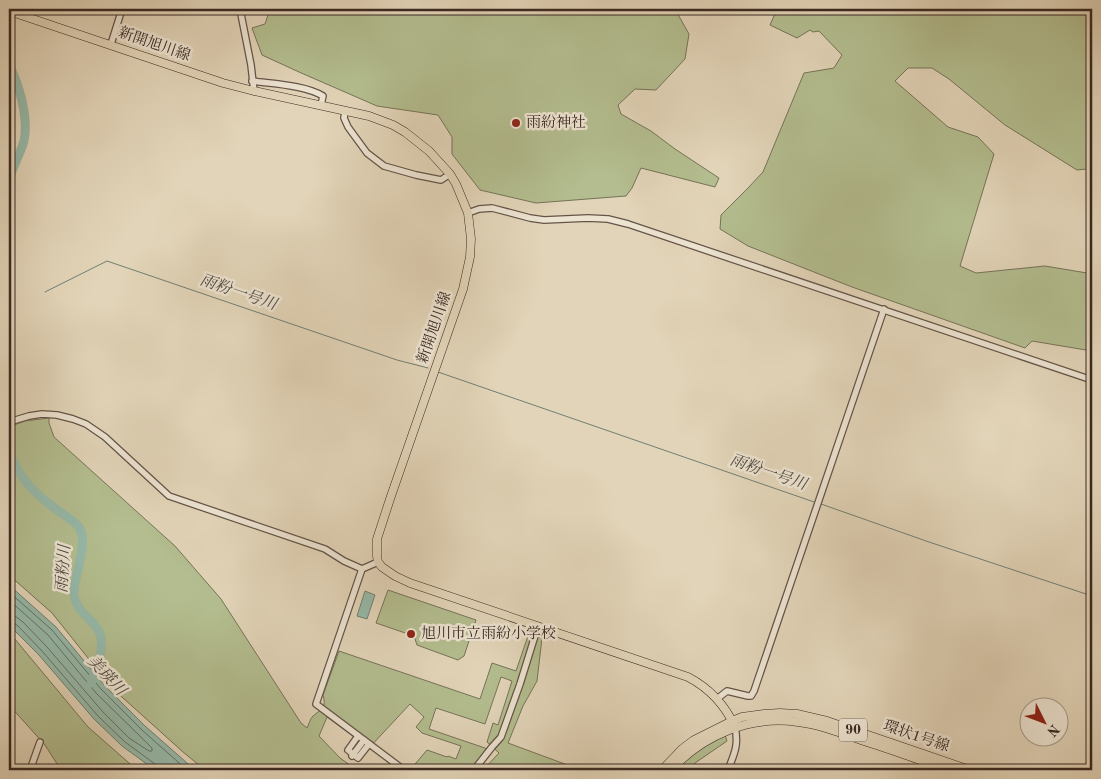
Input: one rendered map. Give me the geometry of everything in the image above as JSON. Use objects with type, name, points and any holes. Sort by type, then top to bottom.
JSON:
[{"type":"main road","name":"新開旭川線","points":[[9,11],[223,83],[369,116],[393,125],[405,132],[429,151],[450,174],[468,213],[471,239],[467,276],[390,499],[378,539],[376,550],[378,562]]},
{"type":"main road","points":[[378,562],[395,576],[688,677],[701,684],[717,699],[733,724]]},
{"type":"main road","name":"環状1号線","points":[[671,770],[695,748],[717,736],[742,717],[764,714],[797,714],[826,721],[970,770]]},
{"type":"main road","name":"環状1号線","points":[[662,770],[694,740],[733,724],[743,725],[781,720],[826,728],[950,770]]},
{"type":"street","points":[[111,44],[122,9]]},
{"type":"street","points":[[240,9],[254,91]]},
{"type":"street","points":[[252,81],[303,88],[316,92],[322,96],[321,105]]},
{"type":"street","points":[[344,110],[344,118],[348,127],[367,153],[384,166],[416,176],[441,180],[450,174]]},
{"type":"street","points":[[468,213],[479,209],[492,208],[544,220],[588,218],[608,219],[628,224],[1092,380]]},
{"type":"street","points":[[717,699],[727,691],[748,696],[751,696],[754,692],[884,309]]},
{"type":"street","points":[[9,422],[42,414],[73,419],[86,424],[105,437],[168,496],[325,549],[344,561],[362,568],[378,562]]},
{"type":"street","points":[[362,568],[316,704],[404,770]]},
{"type":"street","points":[[474,770],[501,737],[538,626]]},
{"type":"street","points":[[728,770],[737,737],[733,724]]},
{"type":"street","points":[[364,740],[355,752],[364,740]]},
{"type":"street","points":[[30,770],[40,742]]},
{"type":"shaded area","points":[[270,9],[671,9],[676,11],[689,34],[685,59],[656,90],[635,89],[618,105],[621,114],[651,131],[719,178],[715,187],[641,168],[632,188],[626,196],[536,203],[480,190],[452,154],[452,137],[438,115],[377,106],[262,55],[252,28],[265,24]]},
{"type":"shaded area","points":[[777,9],[1092,9],[1092,173],[1087,169],[1077,170],[1005,125],[949,79],[932,68],[908,68],[895,81],[948,127],[978,137],[994,154],[960,266],[976,273],[1045,266],[1087,273],[1092,265],[1092,351],[1032,341],[1025,348],[852,287],[748,246],[720,229],[721,215],[763,172],[804,73],[834,68],[842,55],[819,31],[813,32],[810,30],[797,38],[770,25]]},
{"type":"shaded area","points":[[49,418],[54,437],[175,546],[221,599],[301,723],[307,728],[312,717],[324,706],[323,695],[339,651],[480,699],[492,663],[516,671],[529,633],[542,638],[537,681],[523,706],[508,743],[581,770],[483,770],[499,753],[487,742],[493,723],[498,725],[512,681],[501,677],[485,724],[436,708],[429,729],[485,748],[488,751],[473,770],[410,770],[427,750],[456,759],[461,746],[422,733],[416,727],[424,717],[410,704],[369,748],[327,717],[319,736],[340,758],[357,770],[205,770],[112,688],[52,613],[9,575],[9,427],[25,421]]},
{"type":"shaded area","points":[[388,590],[476,620],[464,656],[458,660],[417,645],[414,636],[376,623]]},
{"type":"shaded area","points":[[9,632],[88,727],[137,770],[61,770],[45,745],[9,705]]},
{"type":"shaded area","points":[[725,735],[727,741],[695,763],[690,770],[675,770],[698,751]]},
{"type":"water","points":[[9,585],[56,627],[104,685],[145,726],[195,770],[155,770],[122,746],[94,719],[38,654],[9,625]]},
{"type":"water","points":[[365,591],[375,595],[367,619],[357,616]]},
{"type":"waterway","name":"雨粉川","points":[[9,64],[22,101],[25,122],[24,141],[9,181]]},
{"type":"waterway","name":"雨粉一号川","points":[[45,292],[107,261],[397,360],[428,368]]},
{"type":"waterway","name":"雨粉一号川","points":[[438,372],[817,503]]},
{"type":"waterway","name":"雨粉川","points":[[9,448],[16,467],[27,483],[49,504],[76,524],[81,532],[82,549],[74,593],[75,600],[81,611],[94,624],[101,640],[99,659],[91,683]]},
{"type":"waterway","name":"雨粉一号川","points":[[821,504],[1092,596]]},
{"type":"place","name":"雨紛神社","points":[[516,123]]},
{"type":"place","name":"旭川市立雨紛小学校","points":[[411,634]]},
{"type":"water label","name":"美瑛川","points":[[106,676]]}]
